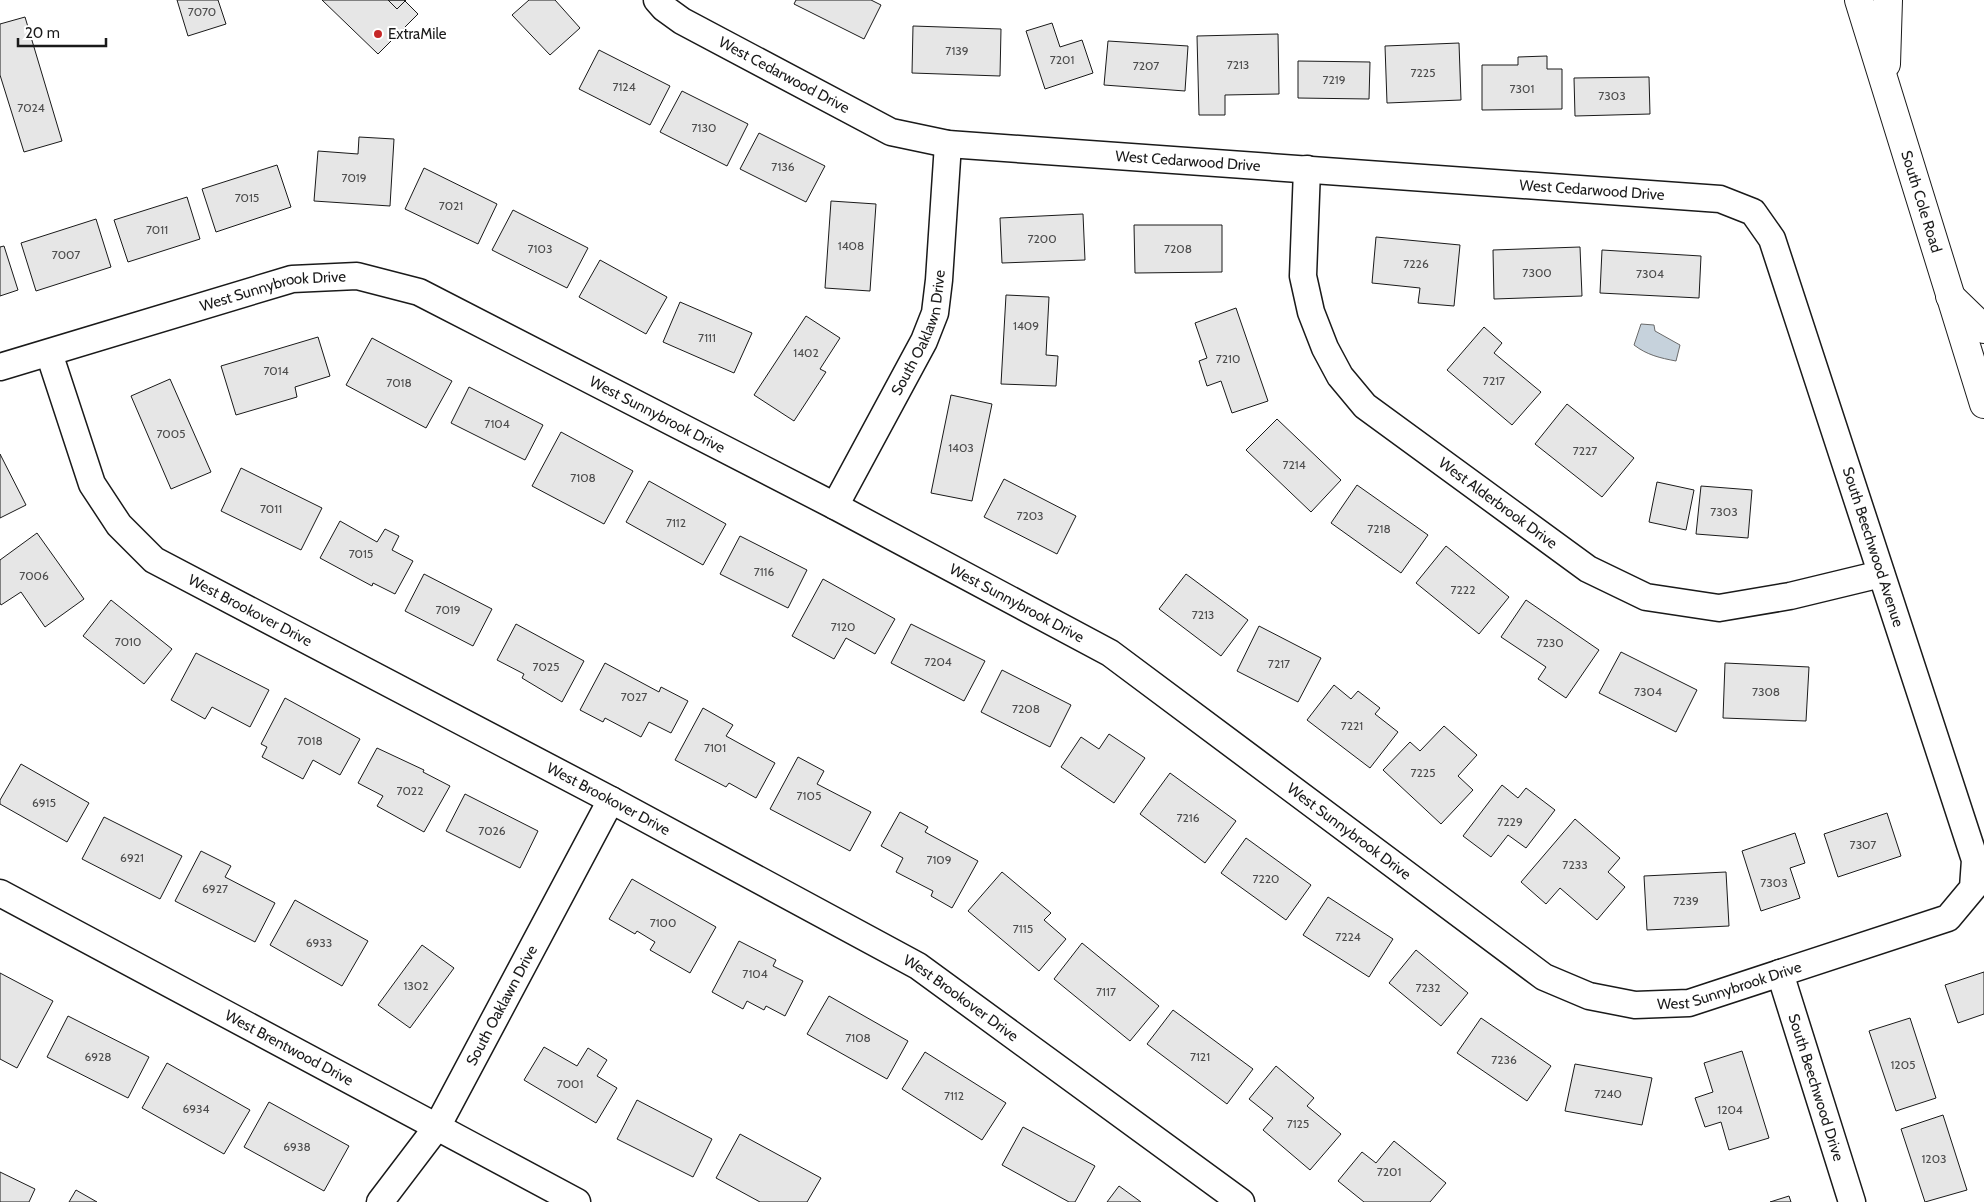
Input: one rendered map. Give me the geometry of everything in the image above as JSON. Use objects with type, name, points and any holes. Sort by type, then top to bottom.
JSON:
[{"type":"main road","name":"South Cole Road","points":[[1858,0],[1885,81],[1984,404]]},
{"type":"main road","points":[[1885,81],[1888,0]]},
{"type":"main road","points":[[1950,296],[1984,329]]},
{"type":"street","name":"West Cedarwood Drive","points":[[657,0],[664,8],[682,21],[891,132],[948,144],[1720,199],[1753,212]]},
{"type":"street","name":"South Oaklawn Drive","points":[[835,506],[924,341],[935,313],[948,144]]},
{"type":"street","name":"West Alderbrook Drive","points":[[1307,169],[1303,276],[1311,312],[1325,348],[1340,376],[1365,406],[1588,569],[1646,597],[1719,608],[1790,596],[1881,574]]},
{"type":"street","name":"South Beechwood Avenue","points":[[1753,212],[1772,239],[1974,860],[1973,888]]},
{"type":"street","name":"West Sunnybrook Drive","points":[[0,367],[292,279],[357,276],[419,292],[835,506],[1110,653],[1544,977],[1589,996],[1635,1005],[1689,1003],[1948,918],[1973,888]]},
{"type":"street","name":"West Brookover Drive","points":[[49,353],[92,484],[119,525],[154,560],[610,800],[918,966],[1241,1202]]},
{"type":"street","name":"South Oaklawn Drive","points":[[380,1202],[437,1127],[610,800]]},
{"type":"street","name":"West Brentwood Drive","points":[[0,893],[577,1202]]},
{"type":"street","name":"South Beechwood Drive","points":[[1780,973],[1852,1202]]},
{"type":"shaded area","points":[[1641,324],[1654,325],[1655,331],[1680,345],[1676,361],[1654,356],[1634,345]]},
{"type":"building","points":[[177,0],[218,0],[226,24],[188,36]]},
{"type":"building","name":"ExtraMile","points":[[322,0],[404,0],[418,14],[378,54]]},
{"type":"building","points":[[388,0],[406,0],[397,9]]},
{"type":"building","points":[[529,0],[555,0],[580,28],[550,55],[512,15]]},
{"type":"building","points":[[796,0],[871,0],[881,5],[864,39],[794,4]]},
{"type":"building","points":[[25,17],[62,141],[24,152],[0,75],[0,24]]},
{"type":"building","points":[[1052,23],[1060,47],[1082,40],[1093,73],[1045,89],[1026,31]]},
{"type":"building","points":[[913,26],[1001,29],[1000,76],[912,73]]},
{"type":"building","points":[[1278,34],[1279,94],[1225,95],[1225,115],[1199,115],[1197,36]]},
{"type":"building","points":[[1108,41],[1188,46],[1185,91],[1104,85]]},
{"type":"building","points":[[1459,43],[1461,100],[1387,103],[1385,46]]},
{"type":"building","points":[[599,50],[670,86],[650,125],[579,89]]},
{"type":"building","points":[[1547,56],[1547,69],[1562,69],[1562,109],[1482,110],[1482,65],[1518,65],[1518,57]]},
{"type":"building","points":[[1298,61],[1370,62],[1369,99],[1298,98]]},
{"type":"building","points":[[1649,77],[1650,114],[1575,116],[1574,78]]},
{"type":"building","points":[[682,91],[748,124],[727,166],[660,132]]},
{"type":"building","points":[[759,133],[825,166],[806,202],[740,169]]},
{"type":"building","points":[[359,137],[394,139],[390,206],[314,201],[318,151],[358,154]]},
{"type":"building","points":[[277,165],[291,207],[216,232],[202,189]]},
{"type":"building","points":[[424,168],[497,204],[478,244],[405,209]]},
{"type":"building","points":[[187,197],[200,239],[128,262],[114,220]]},
{"type":"building","points":[[831,201],[876,204],[870,291],[825,288]]},
{"type":"building","points":[[513,210],[588,248],[567,288],[492,250]]},
{"type":"building","points":[[1083,214],[1085,260],[1002,263],[1000,218]]},
{"type":"building","points":[[96,219],[111,267],[36,291],[21,243]]},
{"type":"building","points":[[1134,225],[1222,225],[1222,272],[1135,273]]},
{"type":"building","points":[[1376,237],[1460,245],[1454,306],[1418,303],[1420,288],[1372,283]]},
{"type":"building","points":[[4,246],[18,290],[0,296],[0,247]]},
{"type":"building","points":[[1580,247],[1582,296],[1494,299],[1493,250]]},
{"type":"building","points":[[1602,250],[1701,256],[1699,298],[1600,293]]},
{"type":"building","points":[[600,260],[667,297],[646,334],[579,297]]},
{"type":"building","points":[[1006,295],[1049,297],[1046,355],[1058,356],[1056,386],[1001,384]]},
{"type":"building","points":[[680,302],[752,333],[734,373],[663,342]]},
{"type":"building","points":[[1236,308],[1268,401],[1232,413],[1221,381],[1207,386],[1199,361],[1207,358],[1195,323]]},
{"type":"building","points":[[806,316],[840,338],[820,369],[826,372],[794,421],[754,395]]},
{"type":"building","points":[[1484,327],[1502,343],[1494,353],[1541,392],[1512,425],[1447,370]]},
{"type":"building","points":[[318,337],[330,376],[295,387],[297,397],[236,415],[221,366]]},
{"type":"building","points":[[372,338],[452,381],[426,428],[346,385]]},
{"type":"building","points":[[170,379],[211,472],[171,489],[131,396]]},
{"type":"building","points":[[469,387],[543,425],[525,460],[451,423]]},
{"type":"building","points":[[951,395],[992,404],[972,501],[931,493]]},
{"type":"building","points":[[1567,404],[1634,458],[1602,497],[1535,444]]},
{"type":"building","points":[[1277,419],[1341,480],[1311,512],[1246,450]]},
{"type":"building","points":[[561,432],[633,471],[604,524],[532,486]]},
{"type":"building","points":[[0,454],[26,505],[0,518]]},
{"type":"building","points":[[241,468],[322,508],[301,550],[221,511]]},
{"type":"building","points":[[1004,479],[1076,516],[1057,554],[984,517]]},
{"type":"building","points":[[649,481],[726,524],[703,565],[626,522]]},
{"type":"building","points":[[1657,482],[1694,490],[1686,530],[1649,522]]},
{"type":"building","points":[[1357,485],[1428,535],[1401,573],[1331,523]]},
{"type":"building","points":[[1701,486],[1752,490],[1748,538],[1696,534]]},
{"type":"building","points":[[340,521],[377,542],[385,529],[399,536],[392,550],[413,561],[395,594],[373,583],[372,586],[320,558]]},
{"type":"building","points":[[37,533],[84,599],[45,627],[21,592],[1,605],[0,603],[0,560]]},
{"type":"building","points":[[740,536],[807,570],[788,608],[720,574]]},
{"type":"building","points":[[1446,546],[1509,597],[1479,634],[1416,583]]},
{"type":"building","points":[[424,574],[492,609],[473,646],[405,611]]},
{"type":"building","points":[[1186,574],[1248,620],[1221,656],[1159,609]]},
{"type":"building","points":[[823,579],[895,619],[875,654],[846,638],[834,659],[792,636]]},
{"type":"building","points":[[111,600],[172,649],[144,684],[83,636]]},
{"type":"building","points":[[1526,600],[1599,650],[1566,698],[1538,679],[1546,667],[1501,637]]},
{"type":"building","points":[[516,624],[584,661],[562,702],[522,678],[524,674],[497,660]]},
{"type":"building","points":[[911,624],[985,661],[964,701],[891,663]]},
{"type":"building","points":[[1259,626],[1321,658],[1298,702],[1237,671]]},
{"type":"building","points":[[1621,652],[1697,690],[1676,732],[1599,693]]},
{"type":"building","points":[[196,653],[269,690],[250,727],[212,707],[205,719],[171,700]]},
{"type":"building","points":[[605,663],[659,692],[661,687],[688,701],[671,733],[649,722],[641,737],[605,718],[603,722],[580,710]]},
{"type":"building","points":[[1725,663],[1809,667],[1806,721],[1723,718]]},
{"type":"building","points":[[1002,670],[1071,705],[1050,747],[981,712]]},
{"type":"building","points":[[1334,685],[1351,699],[1358,691],[1380,708],[1375,714],[1398,732],[1370,768],[1307,720]]},
{"type":"building","points":[[285,698],[360,739],[340,775],[313,760],[303,779],[262,757],[267,747],[261,744]]},
{"type":"building","points":[[703,708],[733,725],[726,736],[775,763],[756,798],[729,783],[726,787],[675,760]]},
{"type":"building","points":[[1444,726],[1477,755],[1458,776],[1473,790],[1441,824],[1383,770],[1410,742],[1420,751]]},
{"type":"building","points":[[1109,734],[1145,758],[1114,803],[1061,767],[1081,737],[1099,749]]},
{"type":"building","points":[[377,748],[424,770],[423,772],[450,786],[424,832],[377,806],[383,796],[358,783]]},
{"type":"building","points":[[798,757],[824,771],[817,784],[871,812],[850,851],[770,809]]},
{"type":"building","points":[[21,764],[89,803],[67,842],[0,804],[0,800]]},
{"type":"building","points":[[1170,773],[1236,821],[1205,863],[1140,814]]},
{"type":"building","points":[[1502,785],[1518,798],[1526,788],[1555,810],[1526,848],[1508,835],[1491,857],[1463,836]]},
{"type":"building","points":[[465,794],[538,831],[520,868],[446,831]]},
{"type":"building","points":[[900,812],[928,827],[925,832],[978,861],[952,908],[931,896],[933,891],[896,872],[903,858],[881,846]]},
{"type":"building","points":[[1887,813],[1901,856],[1838,877],[1824,834]]},
{"type":"building","points":[[104,817],[182,856],[160,899],[82,859]]},
{"type":"building","points":[[1575,819],[1620,858],[1608,872],[1625,887],[1597,920],[1560,888],[1546,904],[1521,882]]},
{"type":"building","points":[[1795,833],[1805,863],[1790,868],[1800,898],[1761,911],[1742,851]]},
{"type":"building","points":[[1246,838],[1311,885],[1286,920],[1221,873]]},
{"type":"building","points":[[201,851],[231,866],[225,877],[275,903],[255,942],[175,901]]},
{"type":"building","points":[[1002,872],[1051,913],[1044,920],[1066,939],[1039,971],[968,911]]},
{"type":"building","points":[[1726,872],[1729,926],[1647,930],[1644,876]]},
{"type":"building","points":[[632,879],[716,927],[690,973],[650,950],[655,942],[637,931],[635,934],[609,919]]},
{"type":"building","points":[[1328,897],[1393,939],[1369,977],[1303,935]]},
{"type":"building","points":[[295,900],[368,941],[342,986],[270,945]]},
{"type":"building","points":[[739,941],[776,960],[773,966],[803,981],[785,1016],[766,1006],[764,1010],[747,1001],[743,1009],[712,992]]},
{"type":"building","points":[[1082,943],[1159,1006],[1130,1041],[1054,979]]},
{"type":"building","points":[[422,945],[454,968],[410,1028],[378,1005]]},
{"type":"building","points":[[1416,950],[1468,993],[1441,1026],[1389,983]]},
{"type":"building","points":[[1984,972],[1984,1014],[1958,1023],[1945,985]]},
{"type":"building","points":[[0,973],[53,1001],[17,1068],[0,1059]]},
{"type":"building","points":[[829,996],[908,1041],[887,1079],[807,1034]]},
{"type":"building","points":[[1173,1010],[1253,1069],[1227,1104],[1147,1044]]},
{"type":"building","points":[[68,1016],[149,1057],[128,1098],[47,1057]]},
{"type":"building","points":[[1481,1018],[1551,1066],[1527,1101],[1457,1053]]},
{"type":"building","points":[[1910,1018],[1936,1098],[1896,1111],[1869,1031]]},
{"type":"building","points":[[544,1047],[577,1066],[588,1048],[607,1060],[597,1076],[617,1088],[596,1123],[524,1080]]},
{"type":"building","points":[[1742,1051],[1769,1138],[1729,1150],[1721,1122],[1705,1127],[1695,1098],[1713,1092],[1704,1063]]},
{"type":"building","points":[[925,1052],[1006,1103],[982,1140],[902,1089]]},
{"type":"building","points":[[167,1063],[250,1110],[224,1154],[142,1108]]},
{"type":"building","points":[[1575,1064],[1652,1078],[1642,1125],[1565,1111]]},
{"type":"building","points":[[1276,1066],[1314,1098],[1307,1106],[1341,1134],[1310,1170],[1263,1130],[1273,1118],[1249,1099]]},
{"type":"building","points":[[637,1100],[712,1139],[693,1177],[617,1139]]},
{"type":"building","points":[[269,1102],[349,1146],[324,1191],[244,1147]]},
{"type":"building","points":[[1943,1115],[1967,1190],[1925,1202],[1901,1129]]},
{"type":"building","points":[[1023,1127],[1095,1166],[1075,1202],[1069,1202],[1002,1165]]},
{"type":"building","points":[[740,1134],[821,1178],[807,1202],[760,1202],[716,1178]]},
{"type":"building","points":[[1394,1141],[1446,1183],[1430,1202],[1364,1202],[1338,1181],[1362,1152],[1376,1163]]},
{"type":"building","points":[[0,1172],[35,1189],[29,1202],[0,1202]]},
{"type":"building","points":[[1119,1186],[1141,1202],[1107,1202]]},
{"type":"building","points":[[76,1190],[97,1202],[69,1202]]},
{"type":"building","points":[[1789,1196],[1791,1202],[1770,1202]]},
{"type":"place","name":"ExtraMile","points":[[378,34]]}]
